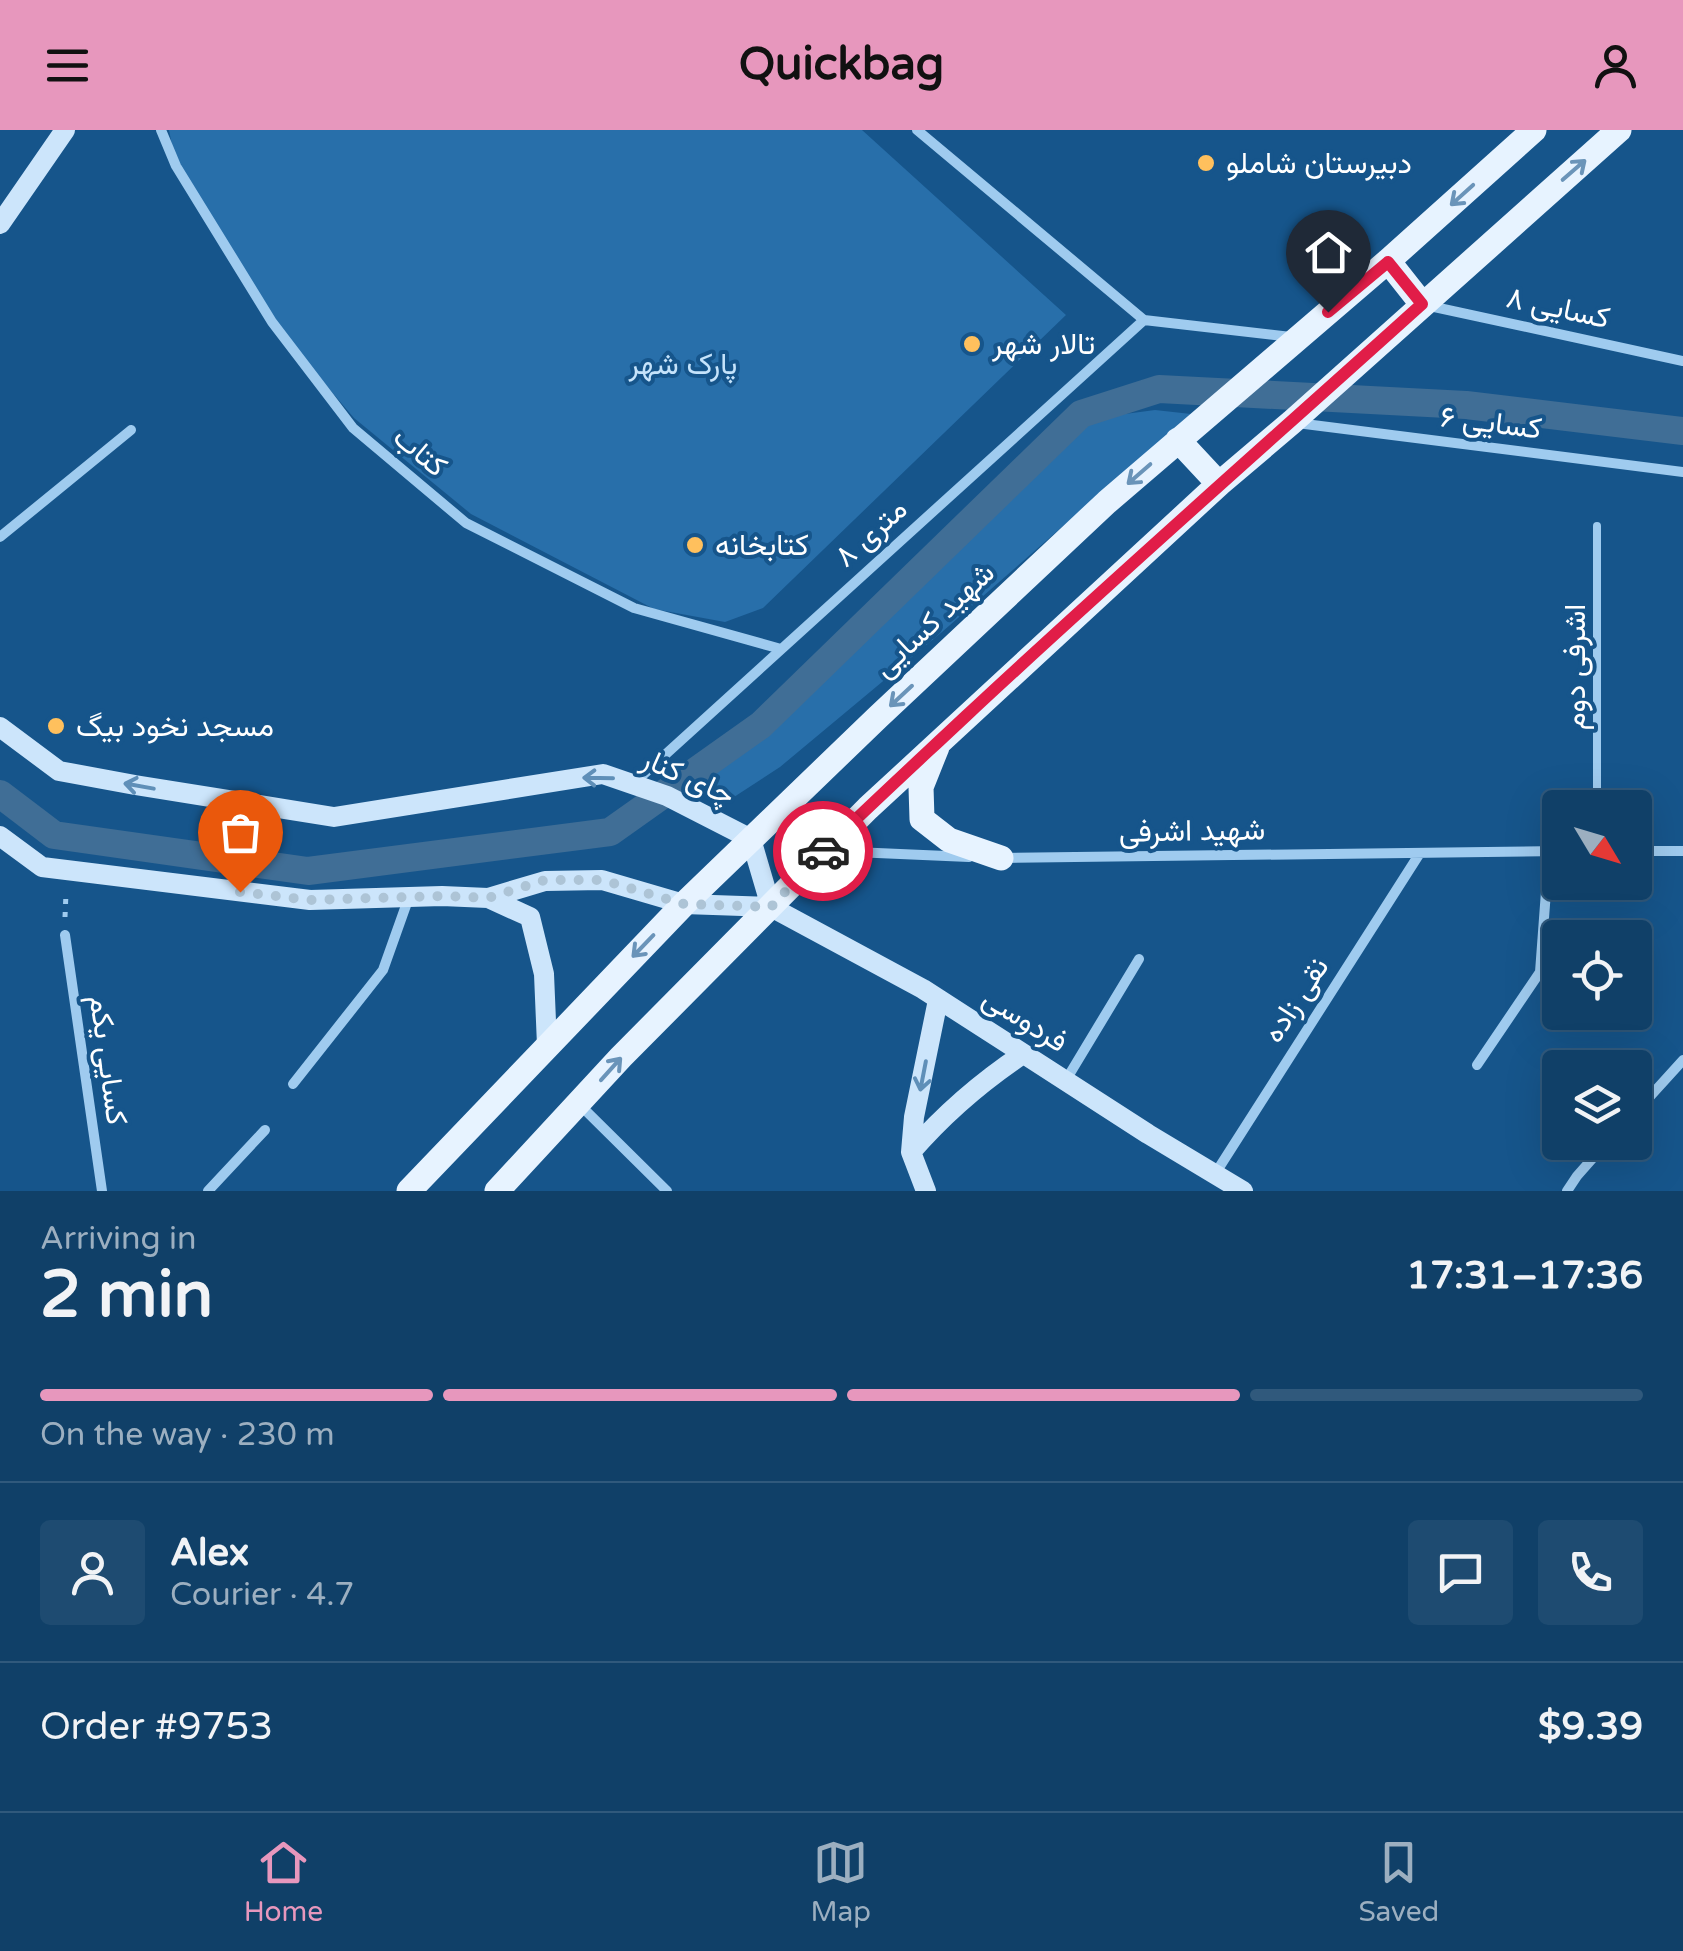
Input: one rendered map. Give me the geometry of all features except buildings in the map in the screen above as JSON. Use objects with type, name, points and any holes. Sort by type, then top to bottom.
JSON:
[{"type":"main road","name":"شهید کسایی","points":[[409,1191],[684,904],[1107,502],[1388,262],[1534,130]]},
{"type":"main road","points":[[497,1191],[824,850],[939,741],[1218,484],[1620,130]]},
{"type":"main road","points":[[1388,262],[1422,304]]},
{"type":"main road","points":[[1178,440],[1218,484]]},
{"type":"main road","points":[[939,741],[921,787],[922,819],[949,840],[1001,858]]},
{"type":"street","points":[[0,224],[66,130]]},
{"type":"street","name":"کتاب","points":[[161,130],[176,166],[272,322],[353,428],[466,523],[634,608],[781,649]]},
{"type":"street","points":[[917,130],[1144,320],[1298,338]]},
{"type":"street","name":"‌کسایی ۸","points":[[1422,304],[1683,361]]},
{"type":"street","name":"۸ متری","points":[[633,784],[1144,320]]},
{"type":"street","name":"کسایی ۶","points":[[1292,422],[1683,472]]},
{"type":"street","points":[[0,537],[132,430]]},
{"type":"street","name":"چای کنار","points":[[0,727],[59,771],[334,817],[604,774],[667,796],[751,838],[771,907]]},
{"type":"street","points":[[0,836],[42,868],[310,900],[488,898],[545,880],[602,880],[684,904],[771,907]]},
{"type":"street","name":"شهید اشرفی","points":[[824,850],[1001,858],[1542,851]]},
{"type":"street","points":[[1652,851],[1683,851]]},
{"type":"street","name":"نقی زاده","points":[[1214,1174],[1420,853]]},
{"type":"street","points":[[293,1084],[382,970],[410,896]]},
{"type":"street","points":[[488,898],[530,917],[544,974],[547,1044]]},
{"type":"street","points":[[1477,1065],[1540,972],[1549,900]]},
{"type":"street","name":"فردوسی","points":[[771,907],[923,989],[1243,1191]]},
{"type":"street","name":"کسایی یکم","points":[[65,935],[102,1191]]},
{"type":"street","points":[[1066,1081],[1139,959]]},
{"type":"street","points":[[926,1191],[910,1152],[938,1000]]},
{"type":"street","points":[[910,1152],[942,1118],[1023,1054]]},
{"type":"street","points":[[1652,1094],[1683,1060]]},
{"type":"street","points":[[580,1104],[667,1191]]},
{"type":"street","points":[[208,1191],[265,1130]]},
{"type":"street","points":[[1568,1191],[1592,1160]]},
{"type":"lane","name":"اشرفی دوم","points":[[1597,526],[1597,790]]},
{"type":"path","points":[[65,935],[66,870]]},
{"type":"green space","name":"پارک شهر","points":[[169,130],[862,130],[1066,315],[763,608],[725,622],[654,609],[471,514],[354,418],[272,322],[176,166]]},
{"type":"green space","points":[[1155,410],[1191,414],[942,632],[780,767],[734,797],[681,792],[758,743],[1081,429],[1110,416]]},
{"type":"waterway","points":[[0,794],[54,835],[308,871],[610,832],[761,725],[1081,414],[1159,389],[1466,405],[1683,431]]},
{"type":"way so far","points":[[240,892],[310,900],[488,898],[545,880],[602,880],[684,904],[771,907],[823,851]]},
{"type":"place","name":"دبیرستان شاملو","points":[[1206,163]]},
{"type":"place","name":"تالار شهر","points":[[972,344]]},
{"type":"place","name":"کتابخانه","points":[[695,545]]},
{"type":"place","name":"مسجد نخود‌ بیگ","points":[[56,726]]},
{"type":"route","points":[[823,851],[1058,630],[1422,304],[1388,262],[1328,312]]}]
